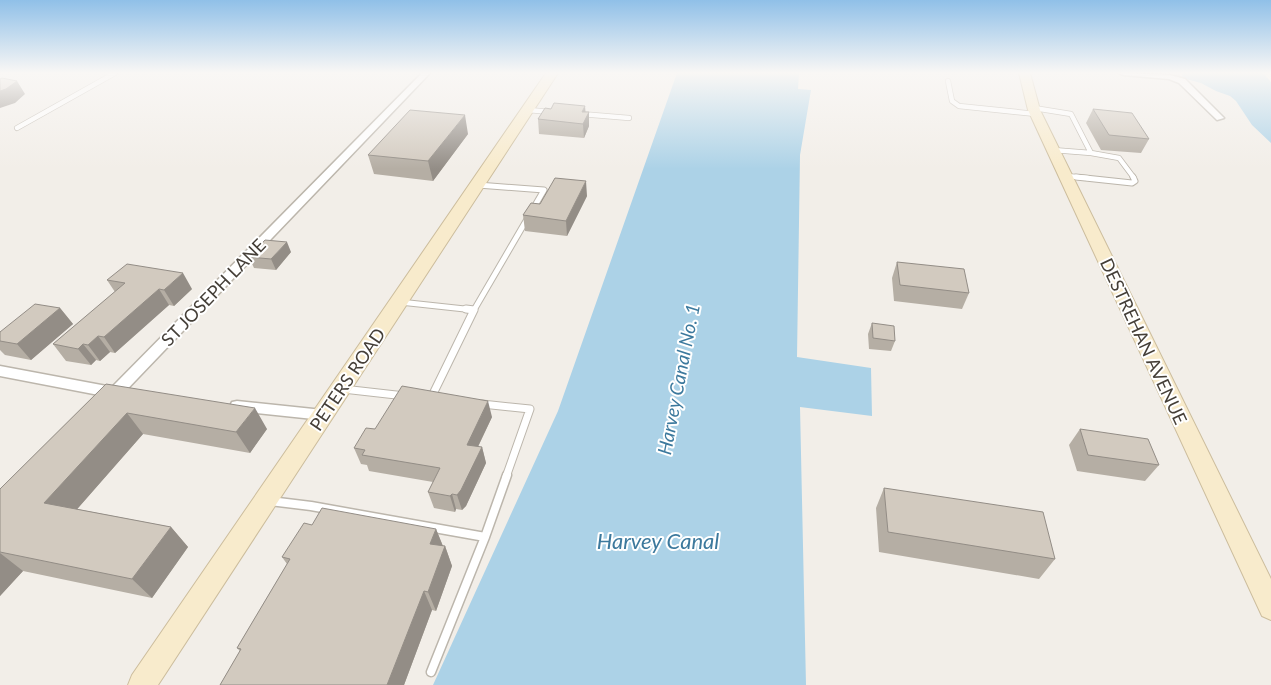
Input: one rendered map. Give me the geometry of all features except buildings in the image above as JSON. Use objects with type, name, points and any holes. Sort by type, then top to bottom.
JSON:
[{"type":"main road","name":"PETERS ROAD","points":[[142,685],[531,105]]},
{"type":"main road","name":"DESTREHAN AVENUE","points":[[1033,105],[1065,176],[1271,607]]},
{"type":"street","name":"ST JOSEPH LANE","points":[[102,407],[395,105]]},
{"type":"street","points":[[1207,105],[1220,118]]},
{"type":"street","points":[[0,372],[136,395]]},
{"type":"street","points":[[224,405],[323,415]]},
{"type":"lane","points":[[17,128],[58,105]]},
{"type":"lane","points":[[958,105],[1071,114],[1091,153]]},
{"type":"lane","points":[[528,110],[562,113]]},
{"type":"lane","points":[[571,113],[629,118]]},
{"type":"lane","points":[[1053,150],[1119,156],[1124,159],[1135,181],[1132,183],[1065,176]]},
{"type":"lane","points":[[431,398],[474,310],[544,190],[478,184]]},
{"type":"lane","points":[[399,302],[474,310]]},
{"type":"lane","points":[[340,389],[414,397]]},
{"type":"lane","points":[[422,398],[441,400]]},
{"type":"lane","points":[[431,672],[485,537],[530,409],[470,403]]},
{"type":"lane","points":[[266,500],[311,506],[485,537]]},
{"type":"water","name":"Harvey Canal","points":[[666,105],[808,105],[800,155],[797,357],[871,368],[872,416],[800,407],[806,685],[433,685],[558,411]]},
{"type":"water","points":[[1239,105],[1271,105],[1271,143],[1252,125]]},
{"type":"water label","name":"Harvey Canal No. 1","points":[[678,379]]}]
